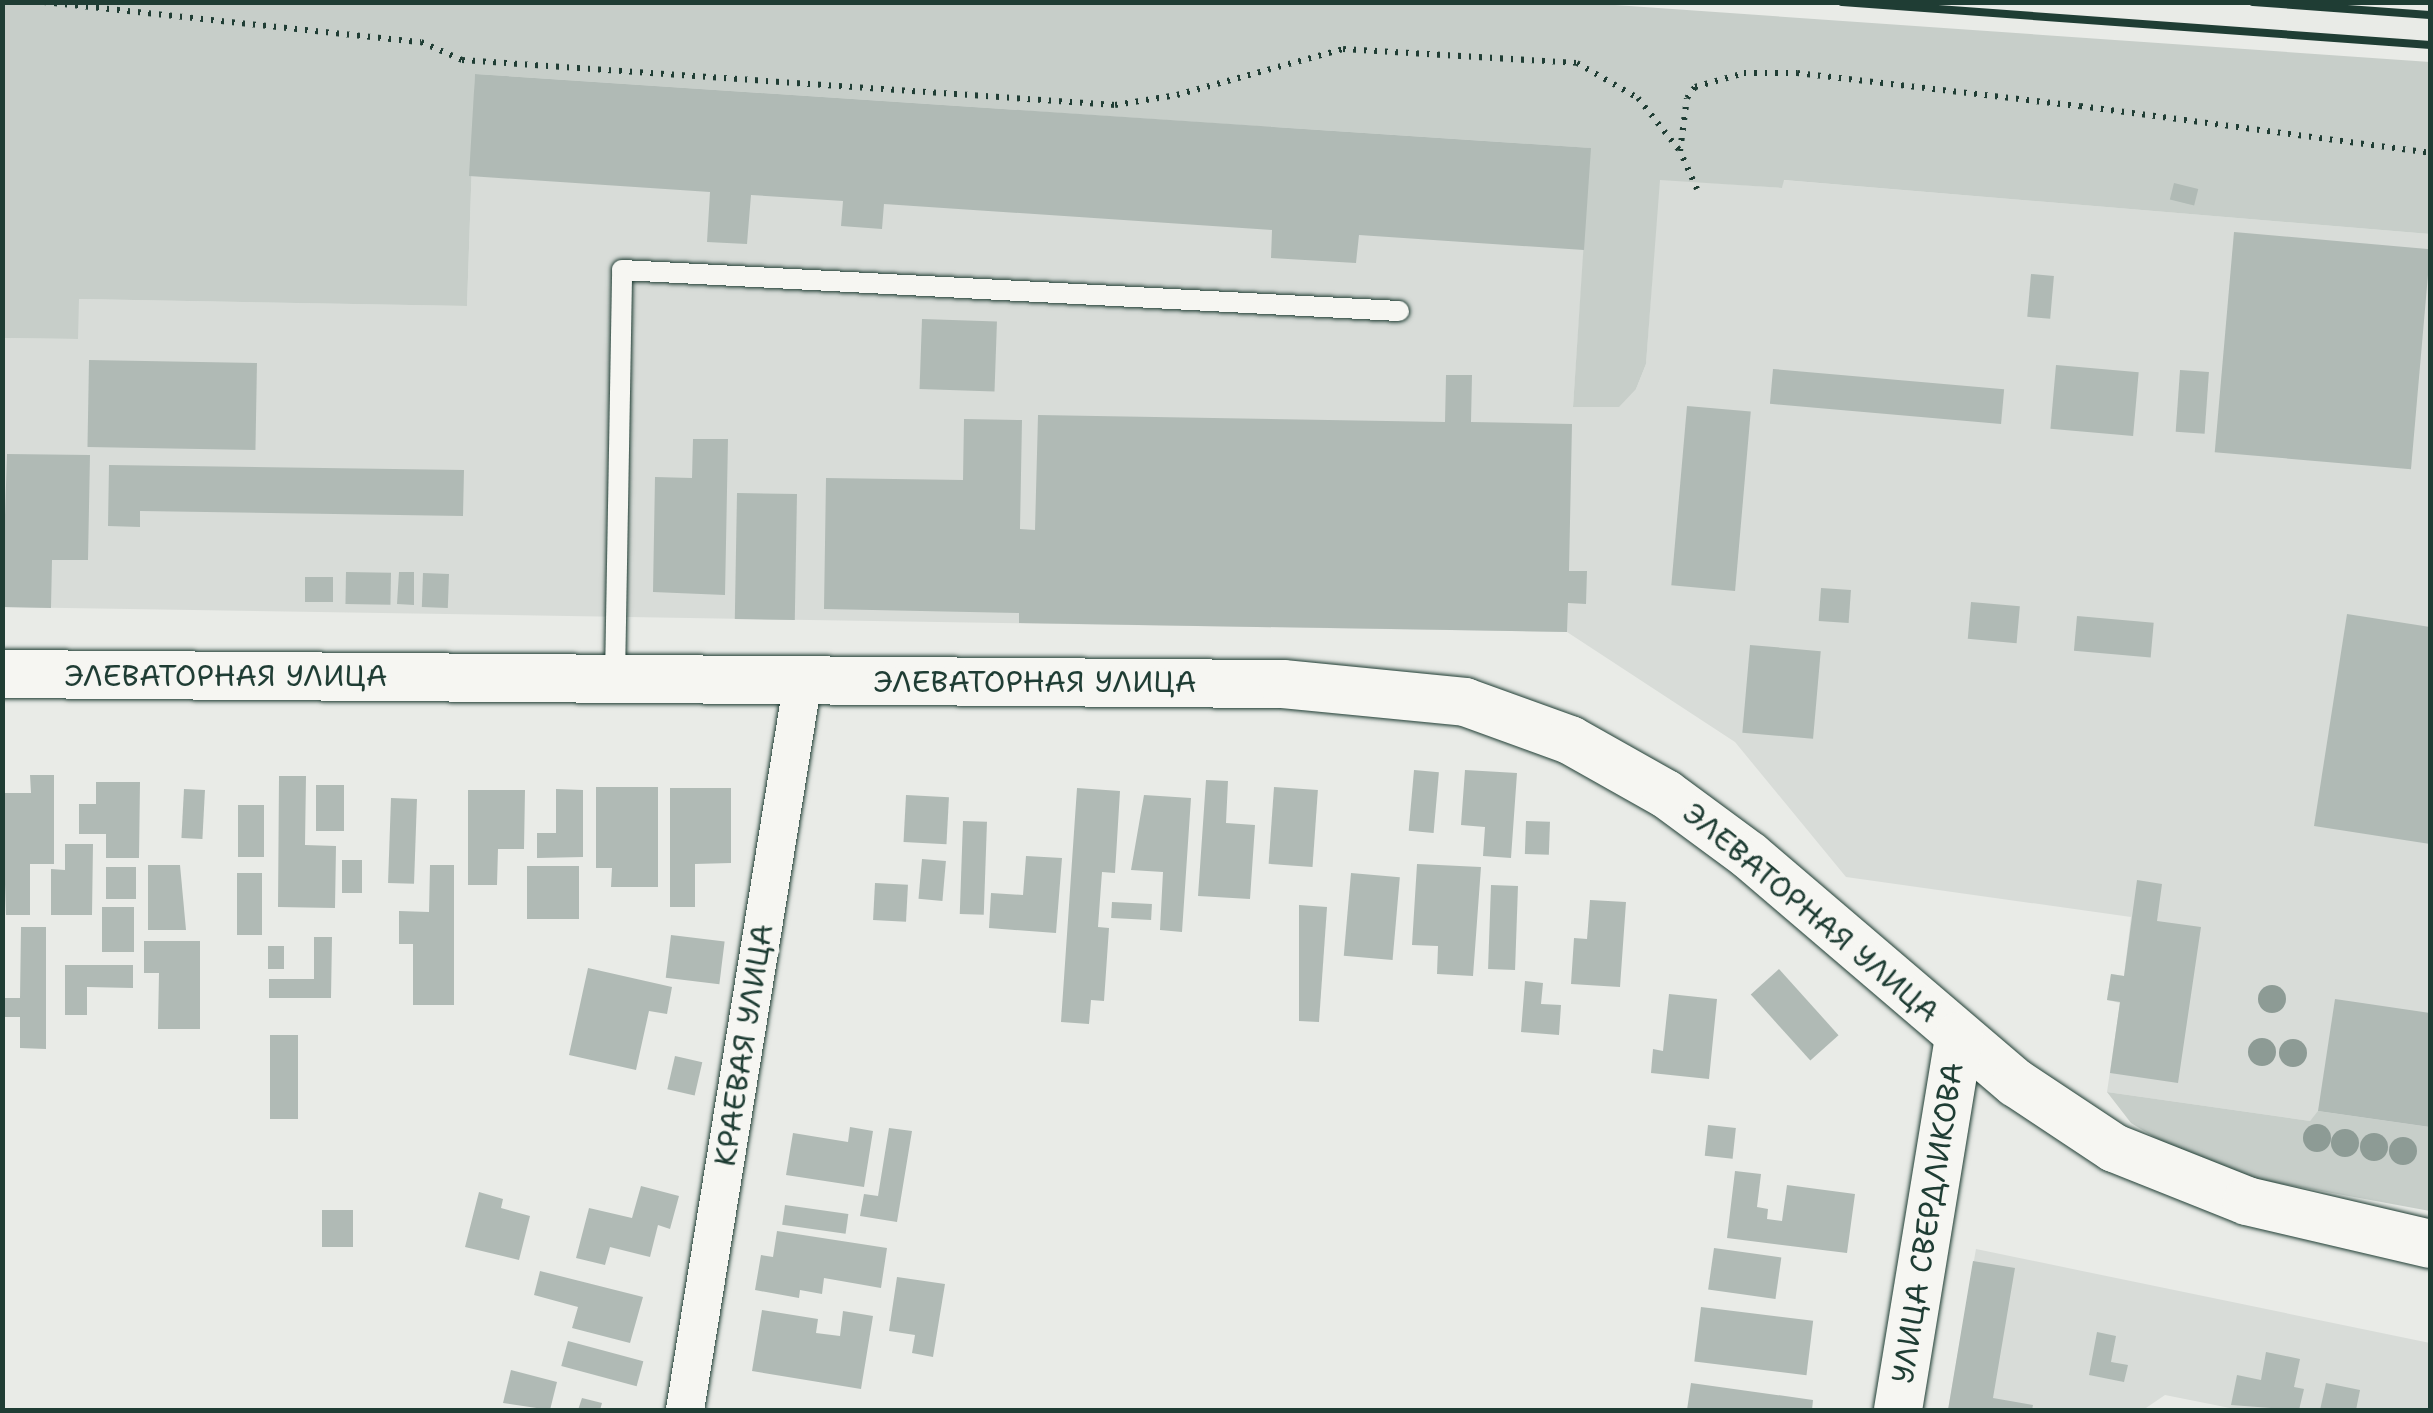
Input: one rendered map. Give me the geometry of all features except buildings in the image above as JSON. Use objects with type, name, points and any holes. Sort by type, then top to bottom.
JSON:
[{"type":"street","name":"ЭЛЕВАТОРНАЯ УЛИЦА","points":[[2,674],[1356,687],[1502,713],[1570,740],[1666,794],[1750,856],[1959,1036],[2071,1123],[2161,1170],[2278,1210],[2430,1244]]},
{"type":"street","name":"КРАЕВАЯ УЛИЦА","points":[[684,1410],[803,680]]},
{"type":"street","name":"УЛИЦА СВЕРДЛИКОВА","points":[[1898,1410],[1959,1036]]},
{"type":"lane","points":[[615,679],[622,270],[1399,311]]},
{"type":"path","points":[[44,2],[421,42],[462,60],[1116,105],[1177,95],[1343,49],[1576,62],[1638,98],[1680,151]]},
{"type":"path","points":[[1697,189],[1683,172],[1680,151],[1687,98],[1695,87],[1744,73],[1797,73],[2430,153]]},
{"type":"shaded area","points":[[1572,2],[2430,62],[2430,234],[1784,180],[1782,188],[1660,180],[1646,364],[1636,389],[1619,407],[1573,407],[1590,148],[475,74],[467,306],[79,299],[78,339],[3,338],[3,3]]},
{"type":"shaded area","points":[[475,74],[1591,148],[1573,407],[1636,389],[1646,364],[1659,179],[1782,188],[1783,180],[2430,234],[2430,1127],[2319,1111],[2310,1121],[2107,1092],[2120,1003],[2107,1000],[2111,974],[2124,976],[2131,917],[1846,877],[1735,742],[1567,632],[3,607],[3,338],[77,339],[78,299],[467,306]]},
{"type":"shaded area","points":[[2107,1092],[2310,1121],[2318,1111],[2430,1127],[2430,1211],[2250,1178],[2177,1151],[2131,1123]]},
{"type":"shaded area","points":[[1976,1249],[2430,1343],[2430,1410],[2240,1410],[2165,1395],[2143,1410],[1948,1410]]},
{"type":"railway","points":[[1842,2],[2430,45]]},
{"type":"railway","points":[[2253,2],[2430,15]]}]
